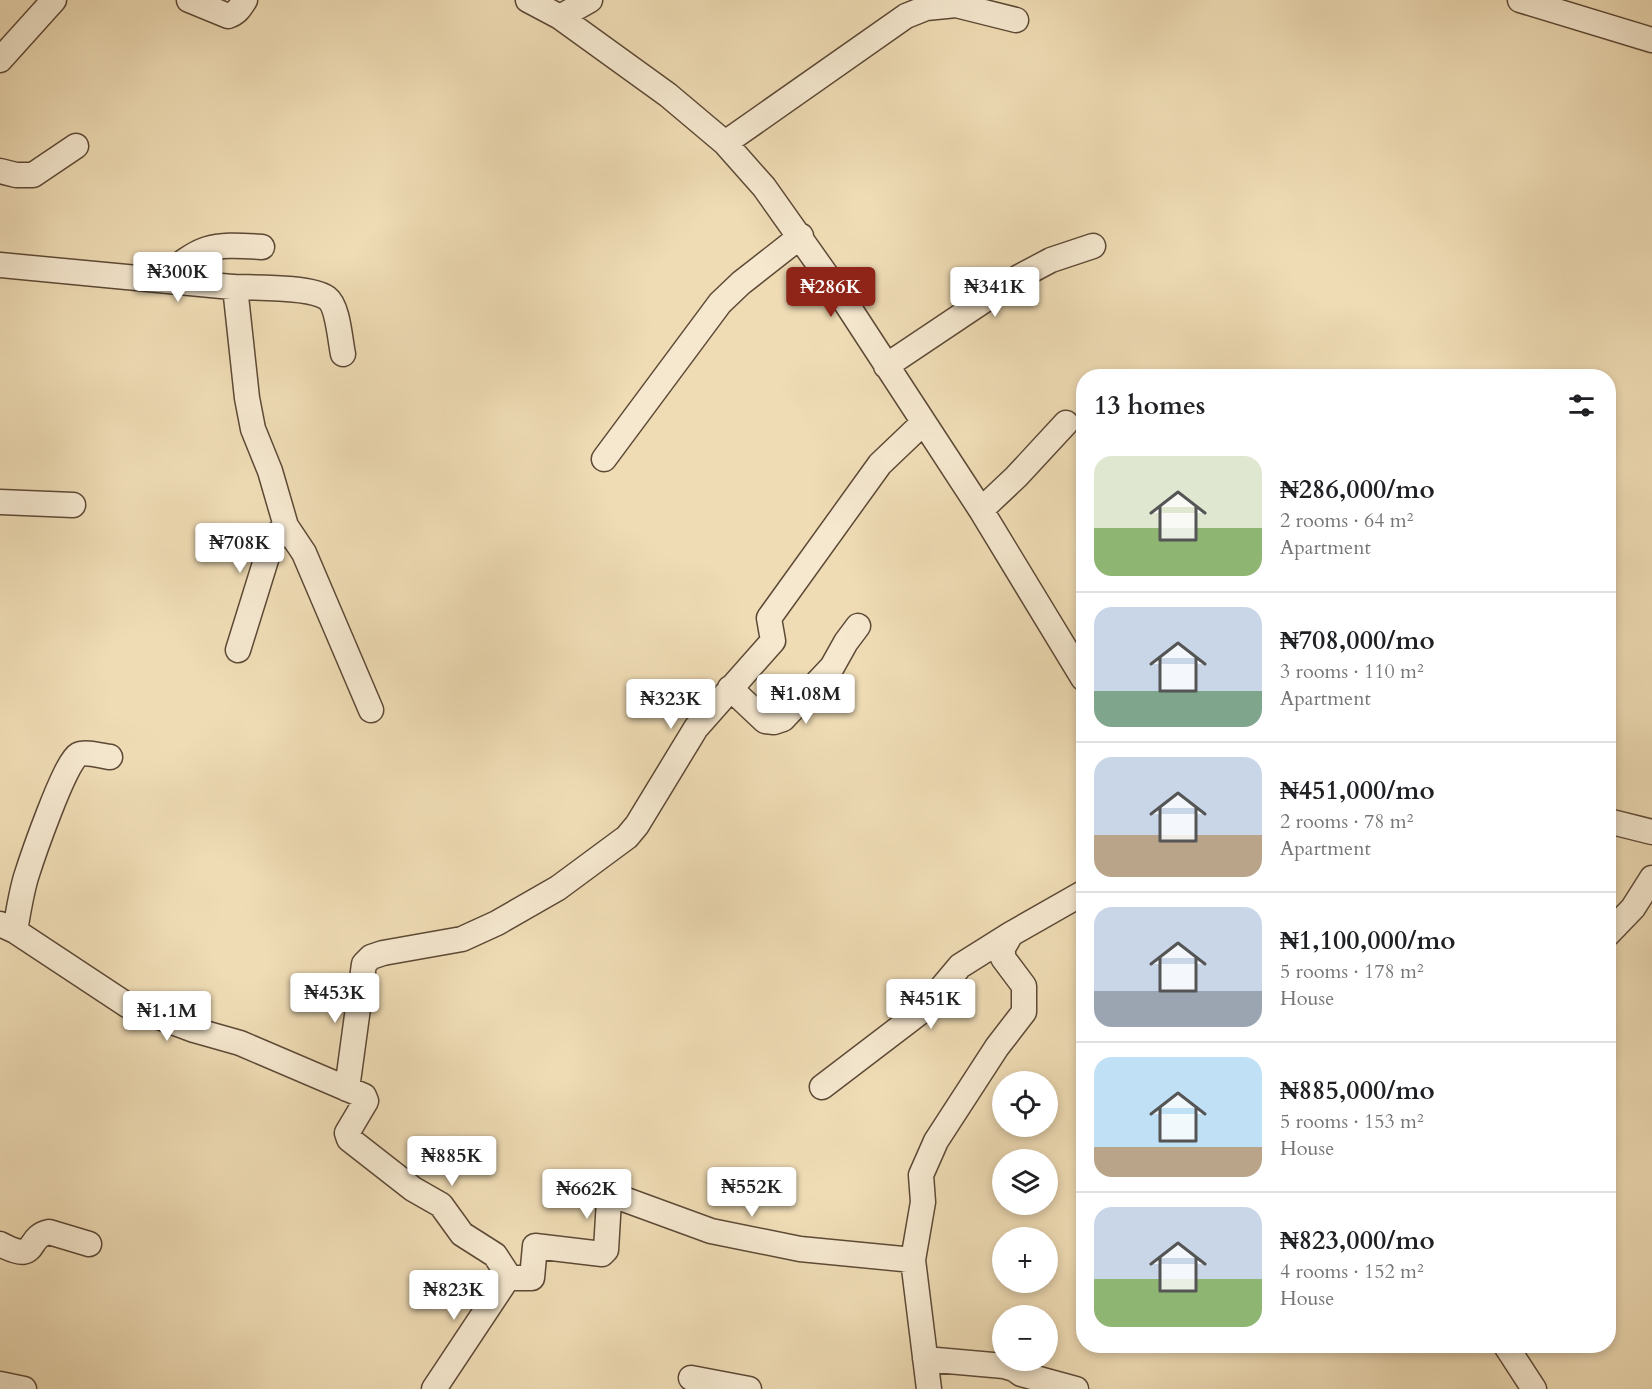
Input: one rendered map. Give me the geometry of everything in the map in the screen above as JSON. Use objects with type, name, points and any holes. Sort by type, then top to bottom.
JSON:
[{"type":"street","points":[[0,60],[54,0]]},
{"type":"street","points":[[189,0],[228,16],[235,13],[245,0]]},
{"type":"street","points":[[528,0],[560,17],[668,95],[725,143],[764,187],[801,236],[844,300],[981,510],[1076,666]]},
{"type":"street","points":[[560,17],[590,0]]},
{"type":"street","points":[[1520,0],[1652,40]]},
{"type":"street","points":[[725,143],[906,16],[926,8],[956,5],[1016,20]]},
{"type":"street","points":[[0,171],[16,176],[33,175],[76,146]]},
{"type":"street","points":[[604,459],[720,303],[741,283],[801,236]]},
{"type":"street","points":[[160,280],[183,261],[200,251],[215,246],[262,248]]},
{"type":"street","points":[[886,366],[1019,277],[1051,260],[1093,246]]},
{"type":"street","points":[[0,265],[316,293],[326,297],[333,304],[342,354]]},
{"type":"street","points":[[236,287],[247,398],[253,429],[270,471],[286,526],[304,553],[371,710]]},
{"type":"street","points":[[347,1089],[364,964],[371,957],[383,953],[462,939],[497,923],[558,888],[627,837],[638,825],[696,728],[773,641],[769,618],[880,464],[923,423]]},
{"type":"street","points":[[981,510],[1016,477],[1066,423]]},
{"type":"street","points":[[0,502],[73,505]]},
{"type":"street","points":[[238,650],[270,547],[276,535],[286,526]]},
{"type":"street","points":[[730,688],[765,721],[774,722],[783,719],[832,667],[858,626]]},
{"type":"street","points":[[110,757],[81,753],[76,756],[50,809],[7,928],[127,1005],[194,1030],[240,1043],[364,1096],[366,1101],[347,1133],[349,1139],[413,1189],[441,1205],[462,1234],[495,1255],[509,1276]]},
{"type":"street","points":[[1616,823],[1652,832]]},
{"type":"street","points":[[1616,926],[1633,908],[1652,878]]},
{"type":"street","points":[[822,1087],[923,1010],[960,966],[1076,897]]},
{"type":"street","points":[[929,1389],[913,1260],[923,1202],[921,1175],[936,1141],[997,1047],[1024,1012],[1024,986],[1003,958],[1003,948],[1011,934]]},
{"type":"street","points":[[509,1276],[532,1278],[534,1246],[602,1254],[606,1250],[609,1200],[618,1197],[711,1231],[800,1249],[913,1260]]},
{"type":"street","points":[[0,1244],[15,1252],[21,1252],[27,1250],[44,1233],[49,1232],[89,1244]]},
{"type":"street","points":[[434,1389],[509,1276]]},
{"type":"street","points":[[1511,1353],[1534,1389]]},
{"type":"street","points":[[925,1359],[1004,1366],[1022,1374],[1076,1389]]},
{"type":"street","points":[[691,1378],[748,1389]]},
{"type":"street","points":[[0,1384],[24,1389]]}]
